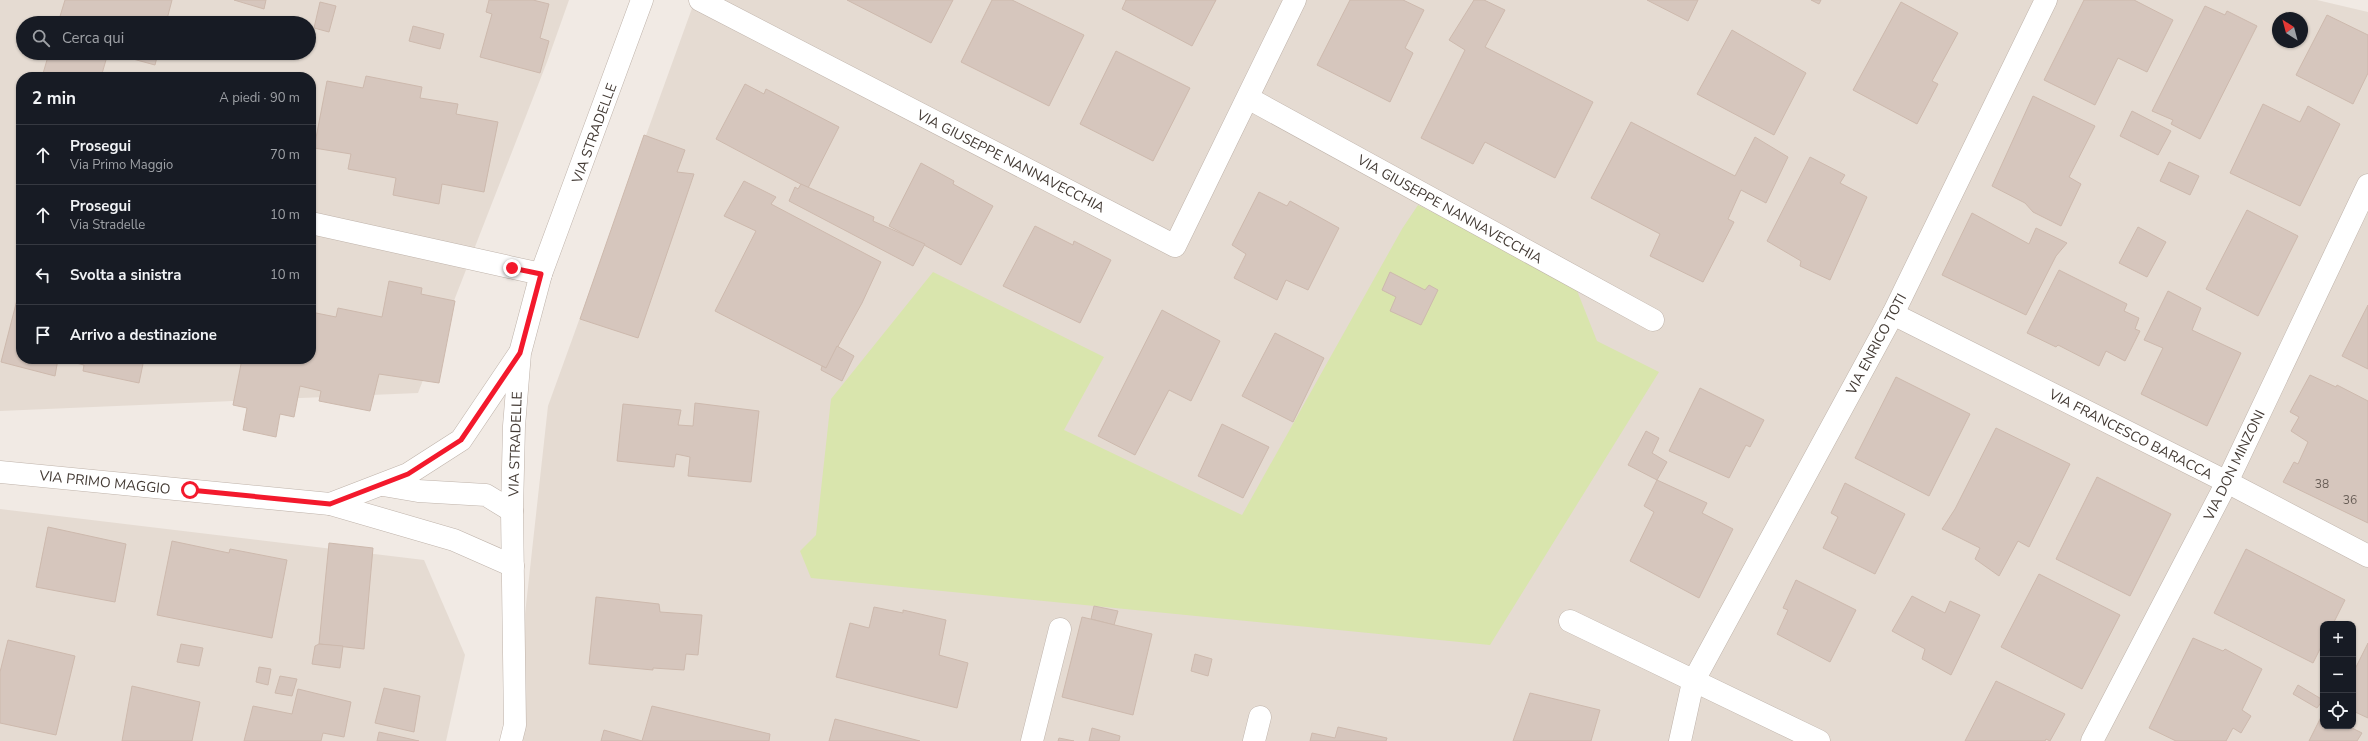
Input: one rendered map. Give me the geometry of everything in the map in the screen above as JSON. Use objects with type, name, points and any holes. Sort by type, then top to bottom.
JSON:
[{"type":"street","name":"VIA STRADELLE","points":[[511,741],[515,725],[514,566],[512,511],[514,426],[520,353],[541,274],[642,0]]},
{"type":"street","name":"VIA GIUSEPPE NANNAVECCHIA","points":[[700,0],[1175,246],[1295,0]]},
{"type":"street","name":"VIA ENRICO TOTI","points":[[1680,741],[1693,682],[1893,314],[2046,0]]},
{"type":"street","name":"VIA GIUSEPPE NANNAVECCHIA","points":[[1248,98],[1652,320]]},
{"type":"street","name":"VIA DON MINZONI","points":[[2092,741],[2227,482],[2368,185]]},
{"type":"street","points":[[316,224],[541,274]]},
{"type":"street","name":"VIA FRANCESCO BARACCA","points":[[1893,314],[2227,482],[2368,556]]},
{"type":"street","name":"VIA PRIMO MAGGIO","points":[[330,504],[408,474],[461,440],[520,353]]},
{"type":"street","name":"VIA PRIMO MAGGIO","points":[[0,472],[330,504],[454,540],[514,566]]},
{"type":"street","name":"VIA PRIMO MAGGIO","points":[[380,485],[418,491],[486,495],[512,511]]},
{"type":"street","points":[[1570,621],[1693,682],[1819,741]]},
{"type":"street","points":[[1032,741],[1060,628]]},
{"type":"street","points":[[1254,741],[1260,717]]},
{"type":"shaded area","points":[[0,0],[569,0],[547,62],[418,393],[0,411]]},
{"type":"shaded area","points":[[695,0],[2317,0],[2368,12],[2368,741],[511,741],[548,406]]},
{"type":"shaded area","points":[[0,509],[424,560],[465,655],[446,741],[0,741]]},
{"type":"green space","points":[[1418,205],[1574,283],[1597,341],[1659,372],[1490,645],[811,578],[800,551],[816,535],[831,399],[933,272],[1104,357],[1064,430],[1242,515],[1402,229]]},
{"type":"building","points":[[65,0],[172,0],[168,16],[60,16]]},
{"type":"building","points":[[234,0],[266,0],[264,9]]},
{"type":"building","points":[[489,0],[533,0],[549,4],[540,38],[549,41],[540,73],[480,57],[492,14],[486,12]]},
{"type":"building","points":[[847,0],[953,0],[931,43]]},
{"type":"building","points":[[992,0],[1012,0],[1084,35],[1049,106],[961,62]]},
{"type":"building","points":[[1126,0],[1216,0],[1192,46],[1122,9]]},
{"type":"building","points":[[1350,0],[1403,0],[1424,10],[1405,48],[1413,53],[1390,102],[1317,65]]},
{"type":"building","points":[[1474,0],[1484,0],[1505,10],[1485,47],[1593,102],[1555,178],[1485,142],[1473,164],[1421,138],[1465,50],[1449,40]]},
{"type":"building","points":[[1647,0],[1698,0],[1688,21]]},
{"type":"building","points":[[1811,0],[1821,0],[1819,4]]},
{"type":"building","points":[[2084,0],[2134,0],[2173,20],[2147,72],[2118,58],[2095,105],[2044,80]]},
{"type":"building","points":[[320,2],[336,6],[329,32],[316,29],[316,19]]},
{"type":"building","points":[[1901,2],[1958,33],[1932,81],[1938,84],[1917,124],[1853,90]]},
{"type":"building","points":[[2205,6],[2225,15],[2227,11],[2257,26],[2200,139],[2171,124],[2173,120],[2152,111]]},
{"type":"building","points":[[2327,15],[2368,35],[2368,73],[2353,104],[2296,75]]},
{"type":"building","points":[[413,26],[444,34],[440,49],[409,41]]},
{"type":"building","points":[[1732,30],[1806,73],[1774,135],[1697,94]]},
{"type":"building","points":[[1116,51],[1190,88],[1153,161],[1080,124]]},
{"type":"building","points":[[47,60],[106,60],[102,72],[43,72]]},
{"type":"building","points":[[137,60],[156,60],[155,65]]},
{"type":"building","points":[[366,76],[422,87],[420,98],[458,104],[456,114],[498,122],[484,192],[442,184],[439,204],[393,195],[396,178],[348,169],[351,154],[316,148],[316,138],[327,81],[363,88]]},
{"type":"building","points":[[745,84],[764,94],[766,89],[839,127],[808,188],[716,139]]},
{"type":"building","points":[[2033,96],[2095,126],[2069,177],[2081,184],[2061,226],[2033,212],[2025,203],[1992,186]]},
{"type":"building","points":[[2263,104],[2300,122],[2308,106],[2340,124],[2300,206],[2230,173]]},
{"type":"building","points":[[2132,111],[2171,131],[2158,155],[2120,136]]},
{"type":"building","points":[[1631,122],[1735,176],[1755,137],[1788,157],[1766,203],[1741,190],[1728,219],[1734,222],[1703,282],[1650,256],[1660,234],[1591,198]]},
{"type":"building","points":[[644,135],[685,150],[677,172],[694,174],[638,338],[580,319]]},
{"type":"building","points":[[1810,157],[1845,175],[1840,183],[1867,197],[1830,280],[1800,266],[1801,261],[1767,241]]},
{"type":"building","points":[[2169,162],[2199,176],[2190,195],[2160,181]]},
{"type":"building","points":[[921,163],[954,181],[953,184],[993,206],[961,265],[889,226]]},
{"type":"building","points":[[744,181],[776,197],[771,204],[881,262],[862,303],[826,368],[715,311],[756,231],[724,216]]},
{"type":"building","points":[[801,184],[874,217],[873,221],[925,244],[913,266],[789,201],[795,187],[798,189]]},
{"type":"building","points":[[1259,192],[1287,206],[1290,201],[1339,228],[1308,290],[1286,280],[1277,300],[1234,278],[1246,254],[1232,245]]},
{"type":"building","points":[[2247,210],[2298,236],[2258,316],[2206,289]]},
{"type":"building","points":[[1972,213],[2029,244],[2036,228],[2067,243],[2056,256],[2026,315],[1942,275]]},
{"type":"building","points":[[1035,226],[1073,245],[1074,241],[1111,260],[1080,323],[1003,286]]},
{"type":"building","points":[[2138,227],[2166,242],[2147,277],[2119,263]]},
{"type":"building","points":[[2059,270],[2127,304],[2124,311],[2139,318],[2135,329],[2140,331],[2125,361],[2106,351],[2099,366],[2058,345],[2056,347],[2027,333]]},
{"type":"building","points":[[1390,272],[1425,290],[1429,285],[1438,290],[1421,325],[1390,311],[1396,297],[1382,290]]},
{"type":"building","points":[[389,281],[422,288],[421,294],[455,301],[439,383],[379,374],[370,411],[319,401],[321,391],[300,386],[294,417],[280,414],[276,437],[243,430],[247,408],[233,405],[241,364],[316,364],[316,313],[336,317],[338,308],[382,317]]},
{"type":"building","points":[[2168,291],[2201,308],[2192,330],[2241,353],[2207,426],[2141,394],[2163,348],[2144,340]]},
{"type":"building","points":[[16,304],[16,364],[57,364],[55,376],[1,362]]},
{"type":"building","points":[[2368,305],[2368,369],[2342,356]]},
{"type":"building","points":[[1162,310],[1220,341],[1191,401],[1169,390],[1135,455],[1098,436]]},
{"type":"building","points":[[1275,333],[1324,358],[1293,422],[1242,396]]},
{"type":"building","points":[[837,346],[854,356],[842,381],[821,370],[822,366],[826,368]]},
{"type":"building","points":[[80,364],[143,364],[139,383],[83,371],[84,365]]},
{"type":"building","points":[[2310,375],[2336,387],[2337,385],[2368,401],[2368,523],[2283,482],[2294,462],[2298,464],[2308,442],[2291,431],[2299,417],[2290,412]]},
{"type":"building","points":[[1896,377],[1970,414],[1929,496],[1855,458]]},
{"type":"building","points":[[1700,388],[1764,420],[1750,447],[1746,445],[1729,478],[1669,451]]},
{"type":"building","points":[[695,403],[759,411],[751,482],[688,476],[690,457],[676,454],[674,467],[617,461],[623,404],[681,410],[678,425],[693,426]]},
{"type":"building","points":[[1222,424],[1269,447],[1243,498],[1198,476]]},
{"type":"building","points":[[1996,428],[2070,464],[2029,547],[2018,541],[1999,576],[1975,559],[1980,548],[1942,529],[1955,509]]},
{"type":"building","points":[[1646,431],[1659,438],[1652,453],[1667,462],[1657,480],[1628,465]]},
{"type":"building","points":[[2097,477],[2171,514],[2130,596],[2056,559]]},
{"type":"building","points":[[1657,480],[1707,503],[1702,513],[1733,529],[1699,598],[1630,561],[1654,512],[1644,506]]},
{"type":"building","points":[[1845,483],[1905,514],[1875,574],[1823,548],[1838,517],[1831,513]]},
{"type":"building","points":[[48,527],[126,544],[115,602],[36,587]]},
{"type":"building","points":[[172,541],[229,553],[230,549],[287,560],[272,638],[157,615]]},
{"type":"building","points":[[329,543],[373,548],[364,649],[319,644]]},
{"type":"building","points":[[2246,549],[2345,600],[2334,621],[2320,621],[2320,649],[2313,663],[2214,613]]},
{"type":"building","points":[[2039,574],[2120,615],[2082,689],[2001,647]]},
{"type":"building","points":[[1796,580],[1856,610],[1830,662],[1777,634],[1788,610],[1783,608]]},
{"type":"building","points":[[1912,596],[1945,613],[1950,601],[1980,615],[1951,675],[1922,659],[1925,649],[1892,631]]},
{"type":"building","points":[[596,597],[659,604],[660,612],[702,615],[698,655],[686,654],[684,670],[653,668],[653,670],[589,664]]},
{"type":"building","points":[[1094,606],[1118,611],[1114,625],[1091,619]]},
{"type":"building","points":[[874,607],[903,613],[903,610],[946,620],[939,655],[968,663],[957,708],[836,677],[850,623],[869,628]]},
{"type":"building","points":[[1082,617],[1152,634],[1133,715],[1062,697]]},
{"type":"building","points":[[2193,638],[2223,651],[2225,649],[2262,669],[2242,710],[2251,716],[2241,733],[2233,728],[2226,741],[2176,741],[2149,728]]},
{"type":"building","points":[[8,640],[75,656],[56,735],[0,723],[0,672]]},
{"type":"building","points":[[2368,643],[2368,718],[2356,712],[2356,667]]},
{"type":"building","points":[[181,644],[203,648],[199,666],[177,662]]},
{"type":"building","points":[[319,644],[343,646],[340,668],[312,664],[315,646]]},
{"type":"building","points":[[1195,654],[1212,659],[1208,676],[1191,671]]},
{"type":"building","points":[[259,667],[271,669],[268,685],[256,682]]},
{"type":"building","points":[[280,676],[297,679],[292,696],[275,693]]},
{"type":"building","points":[[1996,681],[2065,714],[2050,741],[2046,739],[2045,741],[1965,741]]},
{"type":"building","points":[[2298,685],[2320,698],[2320,704],[2317,708],[2293,694]]},
{"type":"building","points":[[132,686],[200,702],[192,741],[122,741]]},
{"type":"building","points":[[384,688],[420,696],[414,732],[375,723]]},
{"type":"building","points":[[298,689],[351,702],[344,737],[323,733],[321,741],[244,741],[253,706],[292,714]]},
{"type":"building","points":[[1530,693],[1600,710],[1591,741],[1513,741]]},
{"type":"building","points":[[652,706],[770,734],[769,741],[642,741]]},
{"type":"building","points":[[835,719],[920,741],[829,741]]},
{"type":"building","points":[[2320,719],[2320,729],[2354,729],[2362,733],[2357,741],[2309,741]]},
{"type":"building","points":[[1338,727],[1387,738],[1386,741],[1310,741],[1312,733],[1335,738]]},
{"type":"building","points":[[1092,728],[1120,736],[1119,741],[1089,741]]},
{"type":"building","points":[[604,730],[642,741],[601,741]]},
{"type":"building","points":[[379,732],[419,741],[377,741]]},
{"type":"building","points":[[1059,738],[1074,741],[1058,741]]},
{"type":"route","points":[[190,490],[330,504],[408,474],[461,440],[520,353],[541,274],[512,268]]}]
